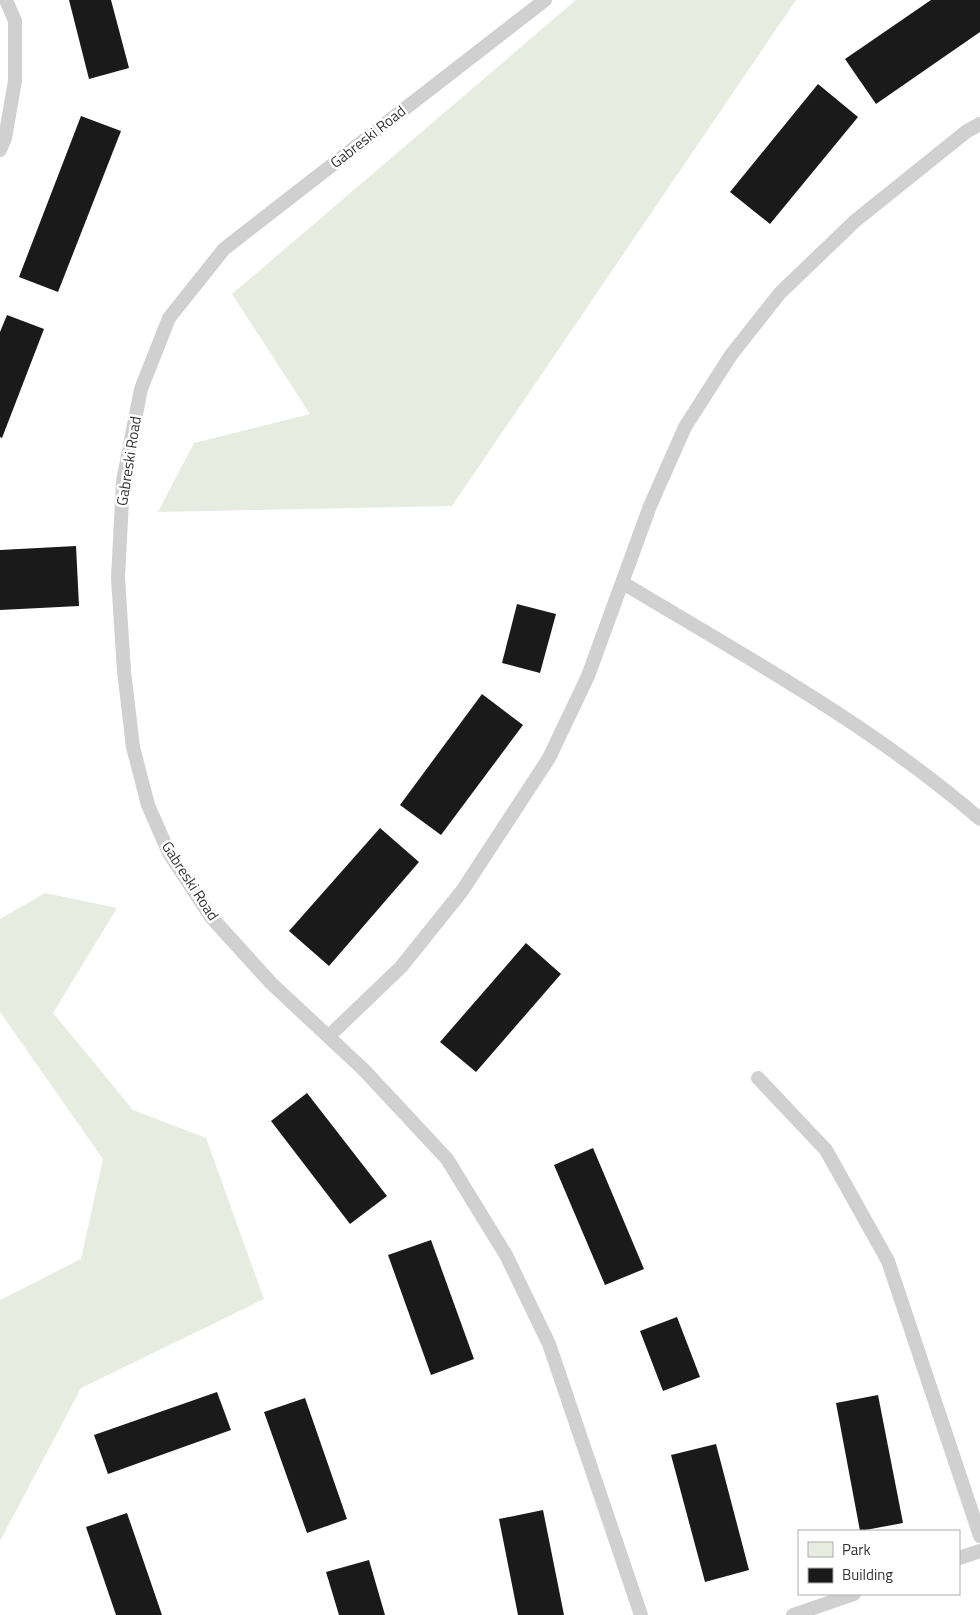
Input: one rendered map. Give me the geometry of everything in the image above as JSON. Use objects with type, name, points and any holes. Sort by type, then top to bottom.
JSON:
[{"type":"lane","points":[[0,150],[5,138],[15,81],[15,21],[6,0]]},
{"type":"lane","name":"Gabreski Road","points":[[544,0],[224,249],[169,318],[141,389],[123,481],[118,578],[124,670],[133,747],[148,805],[169,853],[211,917],[271,983],[364,1070],[447,1159],[506,1255],[549,1344],[641,1615]]},
{"type":"lane","points":[[329,1036],[401,968],[450,906],[549,758],[588,676],[650,506],[685,426],[732,355],[780,293],[855,221],[967,131],[980,124]]},
{"type":"lane","points":[[623,583],[836,710],[935,780],[980,819]]},
{"type":"lane","points":[[758,1078],[826,1150],[888,1261],[980,1536]]},
{"type":"lane","points":[[960,1558],[980,1551]]},
{"type":"lane","points":[[793,1615],[851,1595]]},
{"type":"green space","points":[[576,0],[796,0],[452,506],[158,512],[194,443],[310,414],[232,294]]},
{"type":"green space","points":[[45,893],[117,908],[53,1013],[133,1110],[206,1138],[264,1299],[81,1388],[0,1541],[0,1300],[81,1259],[103,1159],[0,1012],[0,919]]},
{"type":"building","points":[[69,0],[111,0],[129,68],[89,79]]},
{"type":"building","points":[[931,0],[980,0],[980,32],[876,104],[845,59]]},
{"type":"building","points":[[818,84],[858,117],[770,224],[730,192]]},
{"type":"building","points":[[81,116],[121,131],[58,292],[19,277]]},
{"type":"building","points":[[7,315],[44,329],[2,438],[0,437],[0,332]]},
{"type":"building","points":[[76,546],[79,606],[0,610],[0,550]]},
{"type":"building","points":[[517,604],[556,614],[540,673],[502,663]]},
{"type":"building","points":[[482,694],[523,725],[441,835],[400,805]]},
{"type":"building","points":[[380,828],[419,862],[329,966],[289,931]]},
{"type":"building","points":[[526,943],[561,974],[476,1072],[440,1042]]},
{"type":"building","points":[[307,1093],[387,1196],[350,1224],[271,1121]]},
{"type":"building","points":[[593,1148],[644,1269],[605,1285],[554,1165]]},
{"type":"building","points":[[431,1240],[474,1359],[431,1375],[388,1255]]},
{"type":"building","points":[[677,1317],[700,1377],[663,1391],[640,1331]]},
{"type":"building","points":[[217,1392],[231,1430],[108,1474],[94,1435]]},
{"type":"building","points":[[878,1395],[903,1523],[860,1530],[836,1403]]},
{"type":"building","points":[[305,1398],[347,1519],[307,1533],[264,1412]]},
{"type":"building","points":[[716,1444],[749,1570],[705,1582],[671,1455]]},
{"type":"building","points":[[543,1510],[564,1615],[518,1615],[499,1519]]},
{"type":"building","points":[[127,1513],[162,1615],[116,1615],[86,1527]]},
{"type":"building","points":[[369,1560],[385,1615],[339,1615],[326,1572]]}]
